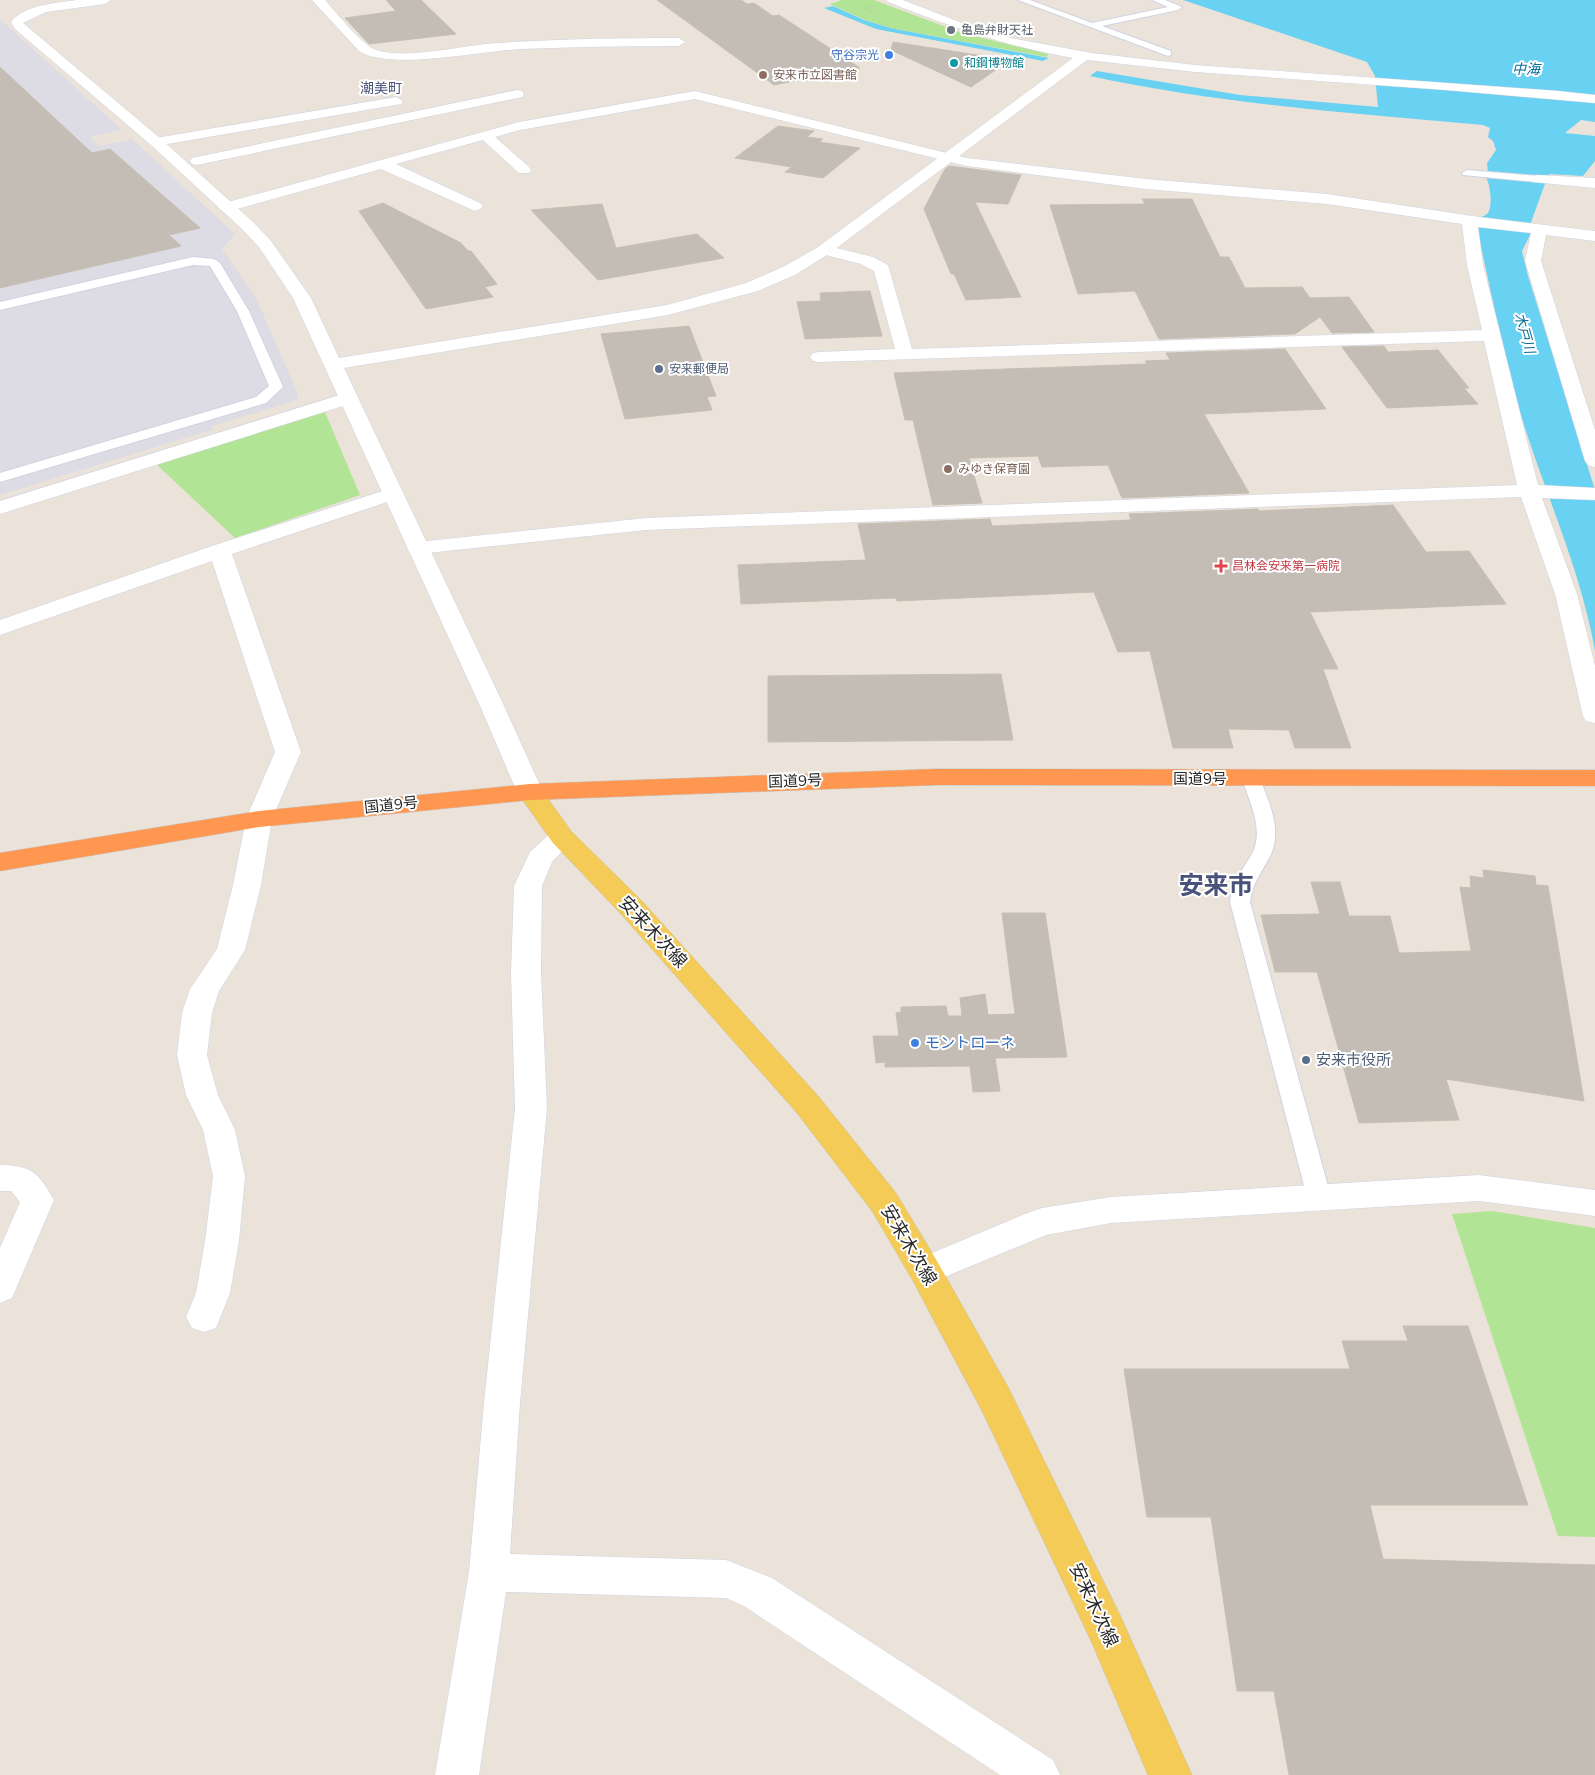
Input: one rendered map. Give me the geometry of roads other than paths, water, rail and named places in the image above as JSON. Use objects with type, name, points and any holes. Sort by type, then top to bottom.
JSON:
[{"type":"highway","name":"国道9号","points":[[0,862],[259,819],[530,792],[936,777],[1251,779],[1595,778]]},
{"type":"main road","name":"安来木次線","points":[[530,792],[562,838],[631,908],[808,1104],[884,1202],[925,1270],[1004,1417],[1106,1629],[1170,1775]]},
{"type":"street","points":[[105,0],[18,15],[17,22],[19,26],[156,142],[265,244],[302,298],[530,792]]},
{"type":"street","points":[[318,0],[363,48],[370,52],[386,55],[408,56],[494,47],[679,42]]},
{"type":"street","points":[[892,0],[966,29],[1022,44],[1084,56],[1156,66],[1482,88],[1595,99]]},
{"type":"street","points":[[332,365],[668,310],[752,288],[789,271],[824,250],[1084,56]]},
{"type":"street","points":[[197,161],[517,94]]},
{"type":"street","points":[[226,207],[382,164],[483,132],[695,95],[947,159],[1136,182],[1327,198],[1474,221],[1595,236]]},
{"type":"street","points":[[156,142],[396,101]]},
{"type":"street","points":[[445,109],[460,117]]},
{"type":"street","points":[[483,132],[524,170]]},
{"type":"street","points":[[382,164],[475,206]]},
{"type":"street","points":[[1538,179],[1595,183]]},
{"type":"street","points":[[1474,221],[1475,265],[1492,335],[1533,491],[1566,594],[1595,716]]},
{"type":"street","points":[[1538,230],[1533,261],[1595,461]]},
{"type":"street","points":[[824,250],[868,260],[882,269],[905,354]]},
{"type":"street","points":[[819,357],[1492,335]]},
{"type":"street","points":[[0,508],[349,398]]},
{"type":"street","points":[[418,548],[646,524],[1533,491],[1595,494]]},
{"type":"street","points":[[0,628],[220,551],[392,494]]},
{"type":"street","points":[[204,1317],[212,1293],[222,1241],[229,1176],[219,1130],[202,1095],[192,1055],[197,1013],[205,989],[231,950],[247,885],[259,819],[288,752],[220,551]]},
{"type":"street","points":[[457,1775],[489,1572],[502,1403],[531,1108],[526,973],[528,886],[540,858],[562,838]]},
{"type":"street","points":[[0,1178],[19,1178],[37,1200],[0,1288]]},
{"type":"street","points":[[925,1270],[1042,1222],[1111,1210],[1479,1188],[1595,1204]]},
{"type":"street","points":[[489,1572],[726,1578],[758,1592],[1038,1775]]},
{"type":"lane","points":[[1022,0],[1168,52]]},
{"type":"lane","points":[[1093,26],[1178,7],[1156,0]]},
{"type":"lane","points":[[1472,174],[1538,179]]},
{"type":"lane","points":[[0,306],[193,261],[214,263],[243,311],[276,388],[261,400],[0,478]]},
{"type":"lane","points":[[1251,779],[1267,828],[1266,840],[1265,848],[1244,882],[1240,892],[1240,902],[1319,1197]]},
{"type":"water","name":"中海","points":[[1183,0],[1595,0],[1595,122],[1581,120],[1565,133],[1595,136],[1595,161],[1583,176],[1549,174],[1548,177],[1488,173],[1487,163],[1496,150],[1493,141],[1488,137],[1490,128],[1483,125],[1237,101],[1139,86],[1090,76],[1097,71],[1240,95],[1378,107],[1375,76],[1367,62]]},
{"type":"water","points":[[833,6],[864,20],[890,28],[1049,58],[1043,61],[876,29],[824,8]]},
{"type":"water","name":"木戸川","points":[[1486,177],[1546,181],[1530,225],[1532,231],[1522,251],[1528,276],[1595,490],[1595,651],[1581,591],[1530,444],[1508,368],[1476,223],[1477,218],[1486,215],[1490,209],[1489,184]]},
{"type":"place","name":"亀島弁財天社","points":[[951,30]]},
{"type":"place","name":"守谷宗光","points":[[889,55]]},
{"type":"place","name":"和鋼博物館","points":[[954,63]]},
{"type":"place","name":"安来市立図書館","points":[[763,75]]},
{"type":"place","name":"安来郵便局","points":[[659,369]]},
{"type":"place","name":"みゆき保育園","points":[[948,469]]},
{"type":"place","name":"昌林会安来第一病院","points":[[1221,566]]},
{"type":"place","name":"モントローネ","points":[[915,1043]]},
{"type":"place","name":"安来市役所","points":[[1306,1060]]},
{"type":"district","name":"潮美町","points":[[381,88]]},
{"type":"district","name":"安来市","points":[[1216,885]]}]
